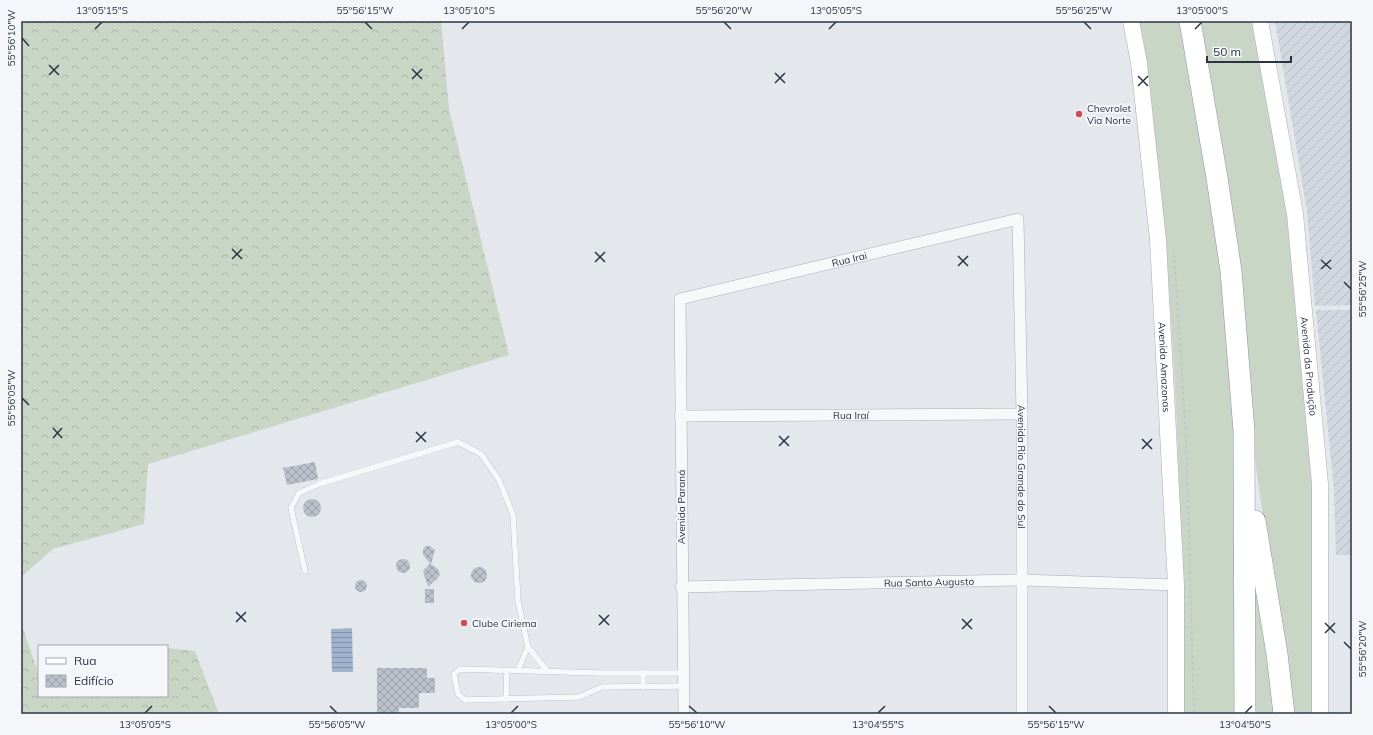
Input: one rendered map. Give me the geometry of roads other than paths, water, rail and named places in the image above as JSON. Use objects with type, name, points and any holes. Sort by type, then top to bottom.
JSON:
[{"type":"highway","points":[[1190,21],[1218,178],[1231,271],[1245,452],[1245,714]]},
{"type":"highway","points":[[1245,452],[1277,654],[1284,714]]},
{"type":"street","name":"Avenida Amazonas","points":[[1131,21],[1139,63],[1157,224],[1176,585],[1176,714]]},
{"type":"street","name":"Avenida da Produção","points":[[1260,21],[1295,214],[1320,484],[1320,714]]},
{"type":"street","name":"Rua Irai","points":[[680,299],[1018,219]]},
{"type":"street","name":"Avenida Rio Grande do Sul","points":[[1018,219],[1022,414],[1022,714]]},
{"type":"street","name":"Avenida Paraná","points":[[680,299],[684,714]]},
{"type":"street","name":"Rua Iraí","points":[[680,416],[1022,414]]},
{"type":"street","name":"Rua Santo Augusto","points":[[682,588],[1021,580],[1176,585]]},
{"type":"lane","points":[[305,571],[291,508],[300,494],[319,484],[458,442],[481,454],[499,480],[513,515],[518,601],[528,647],[547,671]]},
{"type":"lane","points":[[518,670],[528,647]]},
{"type":"lane","points":[[683,673],[600,673],[460,669],[454,674],[458,694],[461,698],[506,699],[579,697],[602,687],[683,686]]},
{"type":"lane","points":[[506,699],[507,670]]},
{"type":"lane","points":[[643,672],[643,686]]},
{"type":"water","points":[[352,628],[353,672],[332,672],[331,629]]},
{"type":"place","name":"Chevrolet Via Norte","points":[[1079,114]]},
{"type":"place","name":"Clube Ciriema","points":[[464,623]]}]
